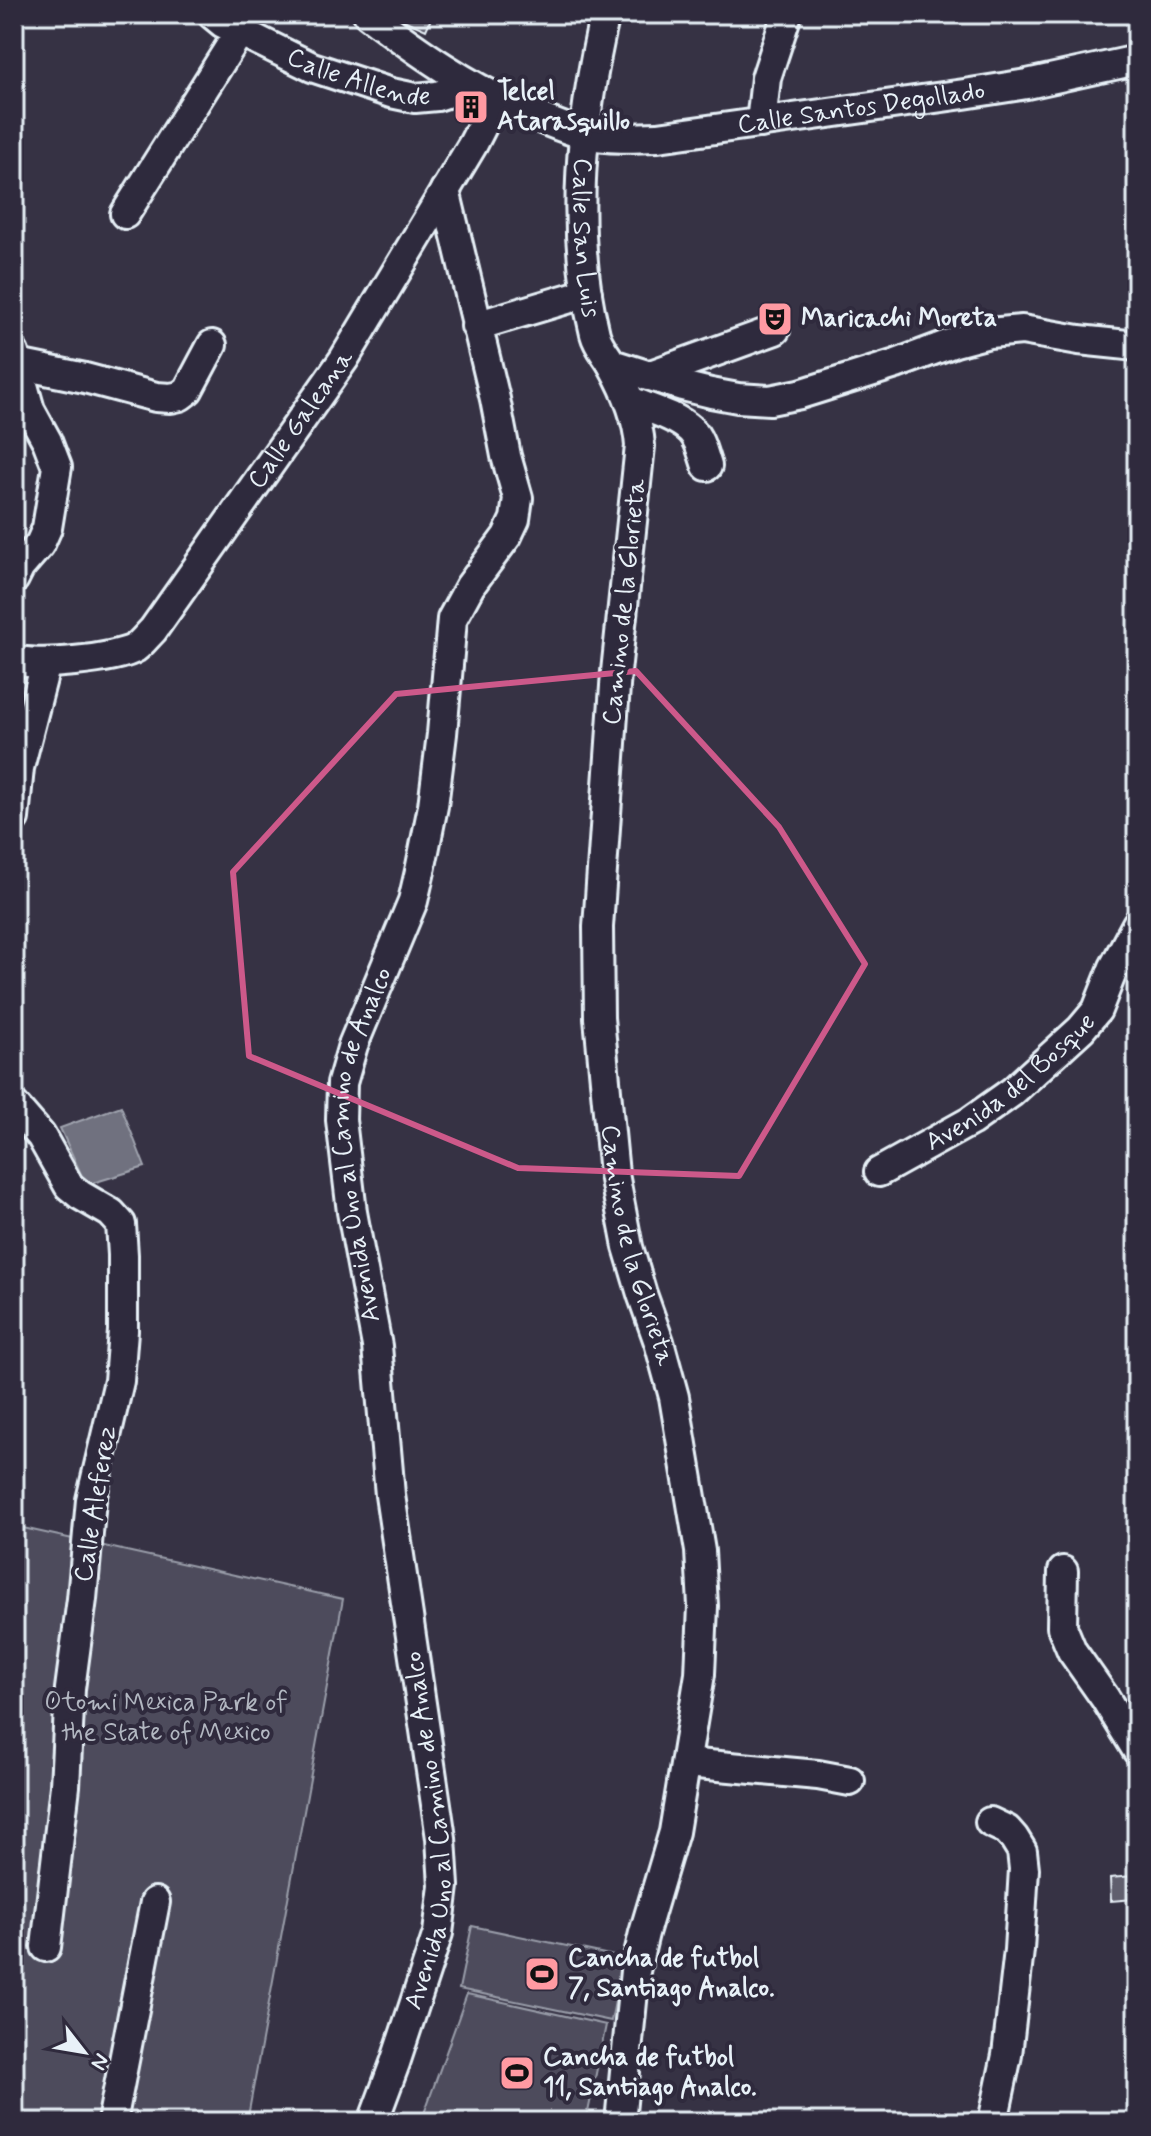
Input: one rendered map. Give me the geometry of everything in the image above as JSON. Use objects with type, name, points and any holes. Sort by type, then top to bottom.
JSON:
[{"type":"street","name":"Calle Allende","points":[[212,14],[312,67],[391,93],[415,98],[437,96],[470,85]]},
{"type":"street","name":"Calle Santos Degollado","points":[[368,14],[409,45],[496,99],[584,134],[633,139],[1014,86],[1137,60]]},
{"type":"street","name":"Calle San Luis","points":[[605,14],[584,134],[579,206],[587,293],[596,339],[612,364]]},
{"type":"street","points":[[761,123],[766,78],[787,14]]},
{"type":"street","points":[[125,214],[240,31]]},
{"type":"street","name":"Calle Galeana","points":[[14,659],[17,662],[46,663],[97,659],[134,649],[153,630],[344,359],[473,144],[496,99]]},
{"type":"street","name":"Avenida Uno al Camino de Analco","points":[[373,2122],[438,1933],[444,1886],[441,1838],[390,1495],[377,1346],[350,1197],[341,1120],[342,1083],[353,1045],[413,901],[433,806],[452,619],[470,586],[507,536],[515,519],[518,498],[445,190]]},
{"type":"street","points":[[476,326],[587,293]]},
{"type":"street","points":[[648,376],[775,330]]},
{"type":"street","points":[[612,364],[711,393],[770,400],[800,394],[989,333],[1022,330],[1137,346]]},
{"type":"street","points":[[16,359],[156,397],[171,398],[188,390],[212,345]]},
{"type":"street","points":[[14,579],[40,544],[47,528],[57,467],[30,410],[16,359]]},
{"type":"street","name":"Camino de la Glorieta","points":[[612,364],[630,401],[639,430],[640,446],[615,688],[598,927],[599,1018],[614,1174],[628,1247],[674,1397],[700,1551],[703,1606],[700,1674],[674,1832],[635,1971],[620,2122]]},
{"type":"street","points":[[630,401],[692,431],[707,466]]},
{"type":"street","points":[[14,818],[19,768],[46,663]]},
{"type":"street","name":"Avenida del Bosque","points":[[879,1172],[971,1121],[1012,1092],[1081,1029],[1097,1010],[1114,967],[1137,924]]},
{"type":"street","name":"Calle Aleferez","points":[[14,1105],[41,1136],[69,1186],[111,1213],[121,1224],[123,1255],[123,1331],[119,1381],[91,1500],[70,1689],[65,1786],[46,1947]]},
{"type":"street","points":[[1063,1571],[1062,1627],[1072,1651],[1137,1750]]},
{"type":"street","points":[[686,1763],[818,1775],[850,1781]]},
{"type":"street","points":[[990,1822],[1007,1830],[1014,1838],[1022,1851],[1024,1869],[1007,2055],[993,2122]]},
{"type":"street","points":[[112,2122],[155,1902]]},
{"type":"highlighted area","points":[[636,671],[779,827],[865,964],[739,1176],[518,1168],[249,1056],[233,872],[396,694]]},
{"type":"green space","name":"Otomi Mexica Park of the State of Mexico","points":[[14,1526],[343,1599],[247,2122],[14,2122]]},
{"type":"green space","name":"Cancha de futbol 7, Santiago Analco.","points":[[472,1926],[624,1958],[611,2021],[459,1989]]},
{"type":"green space","name":"Cancha de futbol 11, Santiago Analco.","points":[[467,1994],[606,2025],[586,2122],[421,2122]]},
{"type":"water","points":[[121,1106],[145,1167],[86,1185],[60,1128]]},
{"type":"building","points":[[390,14],[433,14],[426,30]]},
{"type":"building","name":"Telcel Atarasquillo","points":[[469,94],[488,104],[477,125],[453,110]]},
{"type":"building","points":[[1133,1876],[1134,1899],[1111,1901],[1110,1878]]},
{"type":"place","name":"Telcel Atarasquillo","points":[[471,107]]},
{"type":"place","name":"Maricachi Moreta","points":[[775,319]]},
{"type":"place","name":"Cancha de futbol 7, Santiago Analco.","points":[[542,1974]]},
{"type":"place","name":"Cancha de futbol 11, Santiago Analco.","points":[[517,2073]]}]
